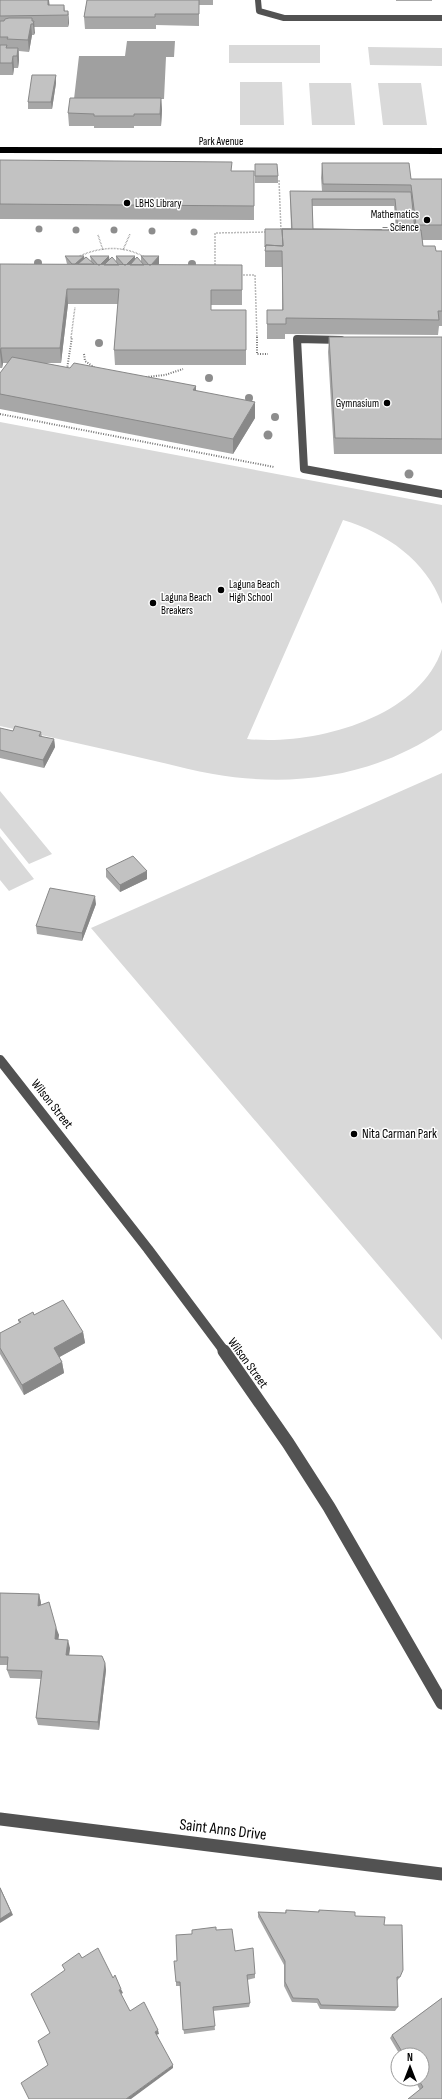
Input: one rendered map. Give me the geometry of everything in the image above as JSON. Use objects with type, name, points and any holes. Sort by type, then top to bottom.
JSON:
[{"type":"main road","name":"Park Avenue","points":[[0,150],[442,152]]},
{"type":"street","points":[[258,0],[259,10],[284,18],[442,18]]},
{"type":"street","points":[[351,340],[297,339],[304,469],[442,494]]},
{"type":"street","name":"Wilson Street","points":[[0,1060],[226,1354],[283,1437],[340,1524],[442,1704]]},
{"type":"street","name":"Saint Anns Drive","points":[[0,1819],[442,1874]]},
{"type":"path","points":[[279,174],[281,232]]},
{"type":"path","points":[[215,268],[215,233],[273,232]]},
{"type":"path","points":[[123,250],[130,234]]},
{"type":"path","points":[[98,235],[102,250]]},
{"type":"path","points":[[78,258],[90,252],[102,250],[123,250],[136,253],[146,258]]},
{"type":"path","points":[[235,275],[256,275],[258,354],[298,354]]},
{"type":"path","points":[[61,369],[68,369],[75,307]]},
{"type":"path","points":[[84,354],[85,361],[98,370]]},
{"type":"path","points":[[144,377],[165,375],[183,369]]},
{"type":"path","points":[[0,414],[291,471],[304,469]]},
{"type":"shaded area","points":[[127,41],[175,41],[174,57],[166,57],[164,99],[74,99],[79,56],[125,56]]},
{"type":"shaded area","points":[[229,45],[320,45],[320,63],[229,63]]},
{"type":"shaded area","points":[[368,47],[442,48],[442,66],[370,65]]},
{"type":"shaded area","points":[[240,82],[282,82],[284,125],[240,125]]},
{"type":"shaded area","points":[[309,83],[351,83],[355,125],[312,125]]},
{"type":"shaded area","points":[[378,83],[421,83],[427,125],[383,125]]},
{"type":"shaded area","name":"Laguna Beach Breakers","points":[[0,422],[442,505],[442,604],[435,588],[426,574],[403,550],[374,532],[343,520],[247,739],[273,740],[302,738],[331,732],[360,723],[387,710],[411,694],[430,673],[442,649],[442,730],[416,746],[389,759],[361,768],[332,775],[303,779],[273,780],[213,774],[0,726]]},
{"type":"shaded area","name":"Nita Carman Park","points":[[442,773],[442,1340],[91,928]]},
{"type":"shaded area","points":[[0,791],[52,854],[29,864],[0,828]]},
{"type":"shaded area","points":[[0,836],[34,879],[9,891],[0,880]]},
{"type":"building","points":[[0,0],[48,0],[48,5],[64,5],[64,11],[68,11],[68,15],[0,16]]},
{"type":"building","points":[[87,0],[199,0],[199,14],[155,14],[155,17],[84,17]]},
{"type":"building","points":[[32,18],[32,21],[34,21],[33,24],[31,24],[28,40],[7,39],[8,37],[0,37],[0,21],[4,21],[5,19]]},
{"type":"building","points":[[0,45],[7,45],[6,48],[18,48],[17,56],[13,56],[12,63],[0,63]]},
{"type":"building","points":[[32,75],[56,75],[51,102],[28,102]]},
{"type":"building","points":[[70,98],[161,98],[160,114],[134,114],[134,116],[94,116],[94,114],[68,113]]},
{"type":"building","name":"LBHS Library","points":[[0,160],[232,162],[231,171],[254,171],[254,206],[0,204]]},
{"type":"building","points":[[322,163],[409,163],[411,179],[442,179],[442,225],[416,225],[411,185],[323,184]]},
{"type":"building","points":[[255,164],[277,164],[278,176],[255,176]]},
{"type":"building","points":[[290,191],[411,192],[415,230],[398,230],[395,199],[312,199],[313,229],[368,230],[282,229],[292,229]]},
{"type":"building","points":[[265,229],[282,229],[283,246],[266,245],[265,247]]},
{"type":"building","points":[[282,229],[421,230],[423,246],[435,246],[436,251],[442,251],[442,311],[438,311],[439,320],[286,318],[286,324],[267,324],[267,310],[283,310],[282,251],[265,251],[266,245],[283,246]]},
{"type":"building","points":[[65,256],[84,256],[75,264],[72,264]]},
{"type":"building","points":[[90,256],[109,256],[100,265],[98,265]]},
{"type":"building","points":[[116,256],[135,256],[126,265],[124,265]]},
{"type":"building","points":[[141,256],[159,256],[151,265],[149,265]]},
{"type":"building","points":[[86,257],[94,264],[78,264]]},
{"type":"building","points":[[112,257],[119,265],[104,265]]},
{"type":"building","points":[[137,257],[144,265],[130,265]]},
{"type":"building","points":[[0,264],[242,265],[242,290],[211,290],[211,310],[246,310],[246,350],[114,350],[119,289],[67,289],[60,348],[1,348],[0,352]]},
{"type":"building","name":"Gymnasium","points":[[329,337],[442,337],[442,439],[335,438]]},
{"type":"building","points":[[12,357],[70,368],[74,363],[196,386],[193,390],[255,402],[233,439],[0,394],[0,373]]},
{"type":"building","points":[[15,726],[41,732],[39,736],[54,739],[43,760],[0,750],[0,728],[13,731]]},
{"type":"building","points":[[133,856],[147,871],[120,885],[106,869]]},
{"type":"building","points":[[50,888],[95,896],[82,933],[36,926]]},
{"type":"building","points":[[63,1300],[83,1332],[54,1348],[62,1362],[22,1385],[0,1348],[0,1333],[21,1322],[18,1320],[33,1312],[34,1315]]},
{"type":"building","points":[[0,1593],[39,1594],[38,1606],[49,1602],[56,1627],[55,1639],[68,1640],[66,1655],[102,1656],[105,1663],[98,1722],[36,1718],[42,1671],[7,1670],[8,1657],[0,1657]]},
{"type":"building","points":[[0,1888],[11,1912],[0,1919]]},
{"type":"building","points":[[286,1910],[355,1912],[355,1916],[385,1917],[384,1925],[402,1925],[403,1970],[400,1977],[397,1977],[398,2007],[321,2005],[318,1999],[293,1998],[285,1982],[285,1961],[258,1912],[286,1913]]},
{"type":"building","points":[[216,1927],[216,1930],[232,1929],[235,1951],[253,1948],[255,1974],[247,1975],[250,2003],[213,2007],[215,2026],[183,2030],[180,1982],[176,1982],[174,1961],[177,1961],[176,1935],[192,1934],[192,1930]]},
{"type":"building","points":[[98,1948],[113,1978],[115,1975],[121,1989],[119,1990],[130,2011],[144,2002],[158,2030],[155,2032],[173,2065],[126,2099],[29,2099],[21,2083],[48,2065],[38,2041],[50,2033],[31,1994],[65,1970],[62,1965],[79,1953],[82,1958]]},
{"type":"building","points":[[442,1998],[442,2099],[408,2099],[423,2087],[430,2087],[430,2047],[399,2047],[392,2035]]},
{"type":"place","name":"LBHS Library","points":[[127,203]]},
{"type":"place","name":"Mathematics – Science","points":[[427,220]]},
{"type":"place","name":"Gymnasium","points":[[387,403]]},
{"type":"place","name":"Laguna Beach High School","points":[[221,590]]},
{"type":"place","name":"Laguna Beach Breakers","points":[[153,603]]},
{"type":"place","name":"Nita Carman Park","points":[[354,1134]]}]
